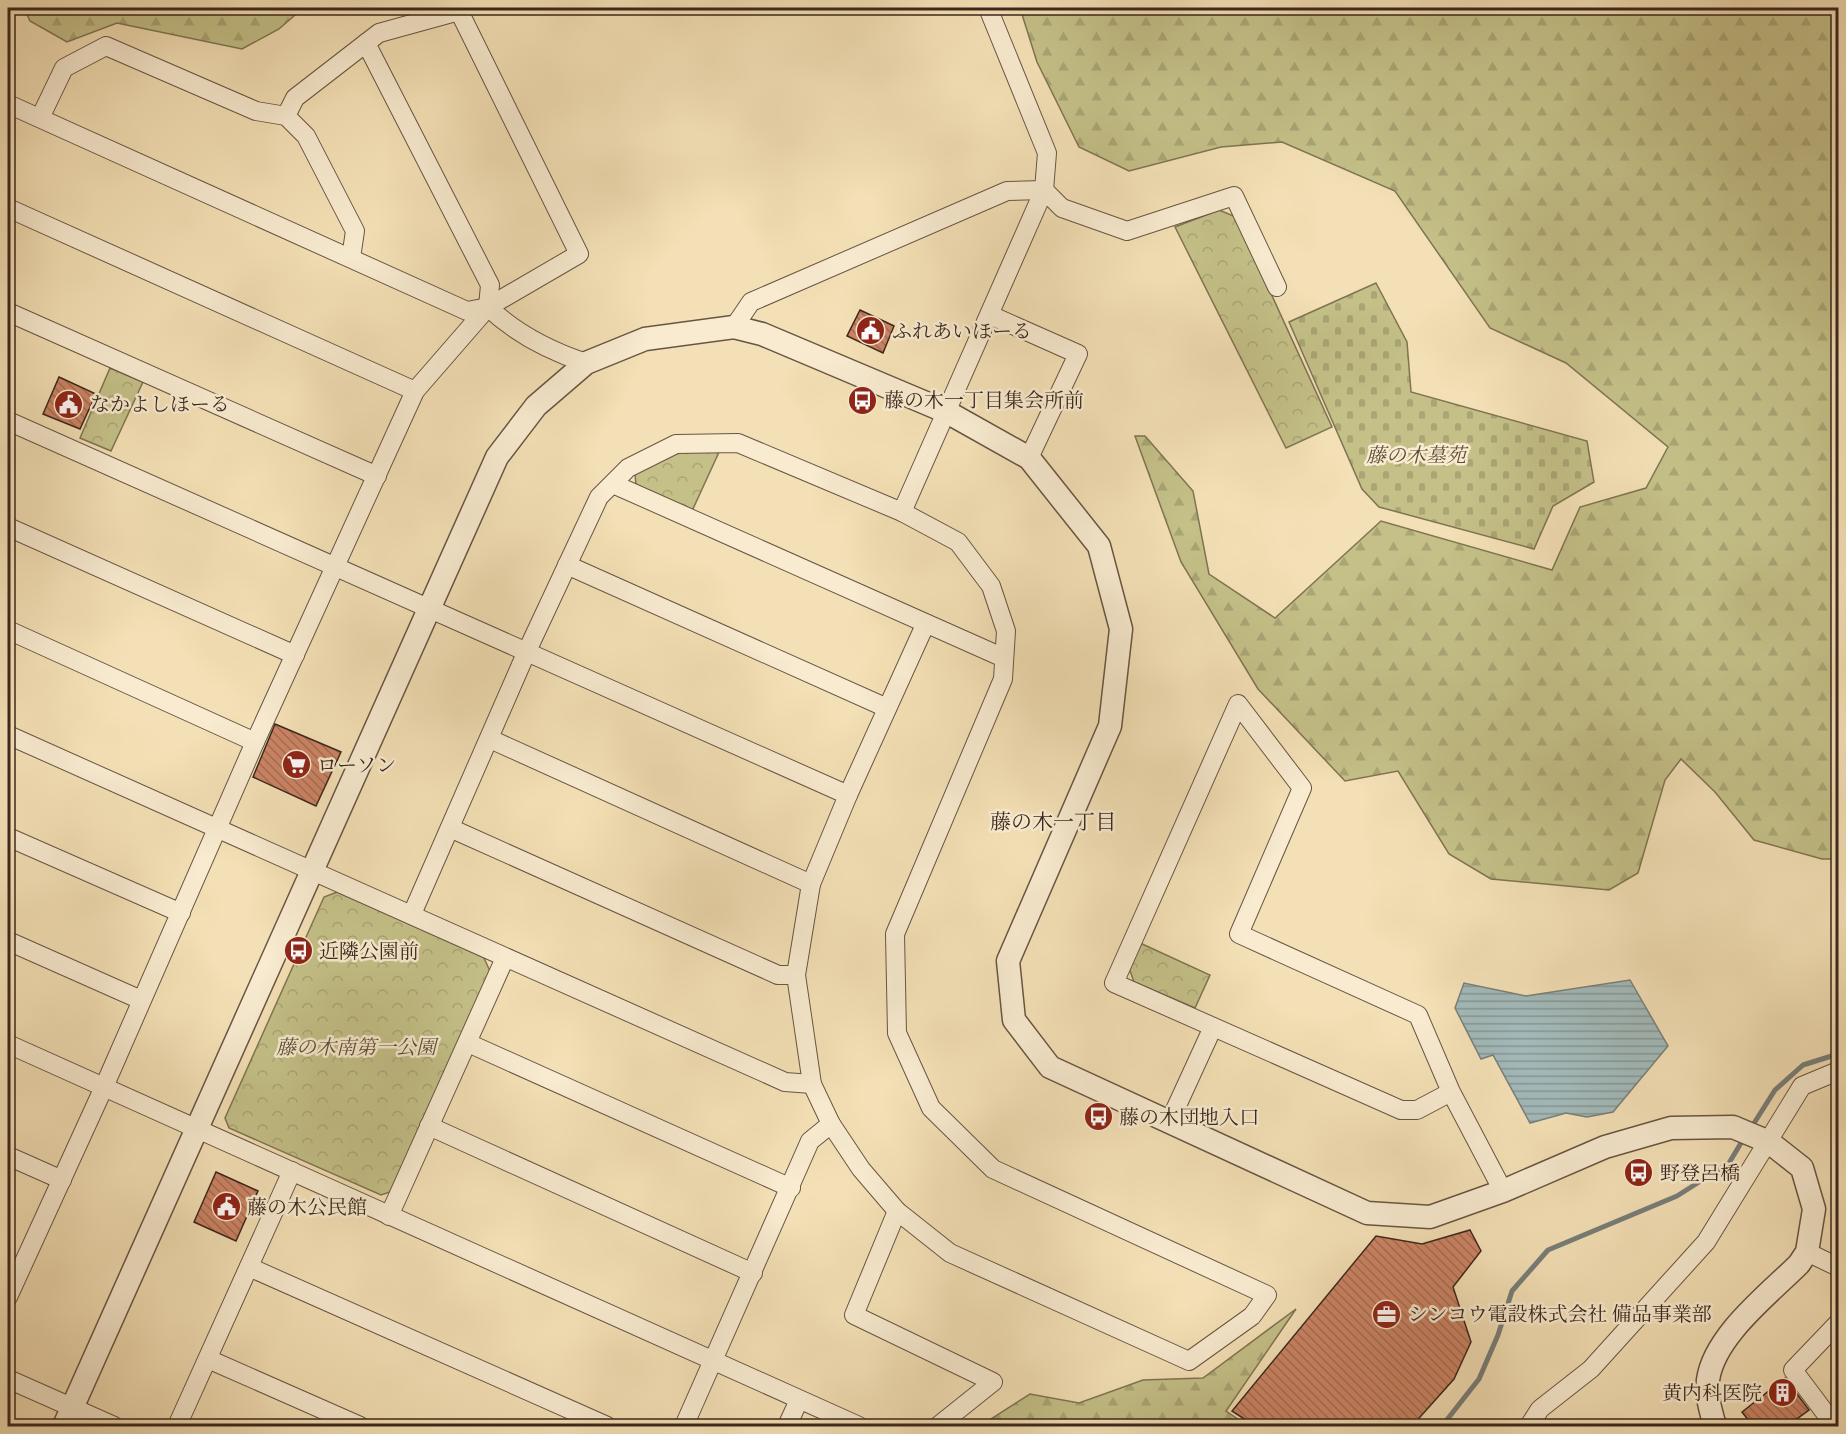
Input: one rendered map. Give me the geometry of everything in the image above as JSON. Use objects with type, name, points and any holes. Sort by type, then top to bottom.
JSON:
[{"type":"street","points":[[902,512],[1044,190],[1047,153],[988,8]]},
{"type":"street","points":[[8,1297],[13,1270],[62,1180],[255,742],[415,391],[488,307],[579,254],[459,11],[379,33],[295,98],[286,116]]},
{"type":"street","points":[[366,43],[490,285],[488,307]]},
{"type":"street","points":[[40,118],[64,68],[106,46],[256,111],[286,116],[306,135],[355,231],[351,258]]},
{"type":"street","points":[[8,104],[467,311],[488,307]]},
{"type":"street","points":[[734,327],[751,302],[1007,191],[1044,190],[1062,208],[1127,231],[1234,196],[1277,287]]},
{"type":"street","points":[[8,208],[415,391]]},
{"type":"street","points":[[488,307],[506,324],[561,355],[586,363]]},
{"type":"street","points":[[8,312],[377,476]]},
{"type":"street","points":[[990,315],[1078,354],[1029,458]]},
{"type":"street","points":[[68,1417],[497,457],[536,406],[586,363],[645,339],[734,327],[762,334],[947,412],[1029,458],[1099,546],[1122,629],[1110,726],[1008,961],[1014,1020],[1050,1067],[1368,1213],[1430,1217],[1503,1191],[1605,1147],[1671,1128],[1733,1127],[1763,1140],[1802,1168],[1814,1209],[1807,1252],[1730,1333],[1714,1360],[1708,1381],[1709,1406],[1715,1426]]},
{"type":"street","points":[[8,421],[848,795]]},
{"type":"street","points":[[412,914],[527,651],[598,497],[628,468],[676,444],[738,443],[902,512],[958,542],[991,586],[1006,631],[1003,679],[895,934],[897,1033],[931,1108],[993,1168],[1268,1295],[1252,1316],[1189,1361],[950,1253],[897,1211],[861,1169],[831,1124],[812,1084],[796,975],[811,884],[848,795],[925,625]]},
{"type":"street","points":[[613,484],[925,625],[1004,658]]},
{"type":"street","points":[[8,527],[295,655]]},
{"type":"street","points":[[567,565],[887,708]]},
{"type":"street","points":[[8,630],[255,742]]},
{"type":"street","points":[[1451,1092],[1417,1110],[1401,1110],[1114,983],[1238,704],[1302,788],[1239,934],[1419,1015],[1451,1092],[1503,1191]]},
{"type":"street","points":[[8,735],[785,1082],[812,1084]]},
{"type":"street","points":[[490,739],[811,884]]},
{"type":"street","points":[[450,828],[778,975],[796,975]]},
{"type":"street","points":[[8,837],[181,914]]},
{"type":"street","points":[[8,941],[141,1000]]},
{"type":"street","points":[[388,1215],[505,958]]},
{"type":"street","points":[[1169,1123],[1213,1027]]},
{"type":"street","points":[[468,1043],[791,1188]]},
{"type":"street","points":[[8,1044],[859,1426]]},
{"type":"street","points":[[1529,1426],[1540,1409],[1591,1369],[1706,1242],[1763,1140],[1802,1086],[1839,1071]]},
{"type":"street","points":[[684,1426],[715,1361],[810,1141],[831,1124]]},
{"type":"street","points":[[429,1126],[753,1272]]},
{"type":"street","points":[[8,1156],[62,1180]]},
{"type":"street","points":[[177,1426],[292,1171]]},
{"type":"street","points":[[897,1211],[854,1316],[993,1382],[938,1426]]},
{"type":"street","points":[[1807,1252],[1839,1267]]},
{"type":"street","points":[[249,1267],[607,1426]]},
{"type":"street","points":[[1835,1426],[1793,1370],[1839,1323]]},
{"type":"street","points":[[208,1359],[360,1426]]},
{"type":"street","points":[[8,1379],[68,1417],[114,1426]]},
{"type":"street","points":[[787,1426],[799,1400]]},
{"type":"green space","points":[[24,8],[303,8],[279,29],[242,49],[117,23],[67,42],[30,21]]},
{"type":"green space","points":[[1020,8],[1838,8],[1838,859],[1822,859],[1754,840],[1715,792],[1681,759],[1665,780],[1638,873],[1609,890],[1491,879],[1449,854],[1398,771],[1345,781],[1258,689],[1181,562],[1135,436],[1145,436],[1193,491],[1209,574],[1275,618],[1381,521],[1552,570],[1580,507],[1646,488],[1668,447],[1566,363],[1490,328],[1395,191],[1282,142],[1221,147],[1129,171],[1079,147],[1037,62]]},
{"type":"green space","points":[[1219,210],[1236,217],[1332,427],[1286,448],[1175,227]]},
{"type":"green space","name":"藤の木墓苑","points":[[1376,283],[1407,342],[1411,392],[1587,441],[1594,482],[1553,506],[1534,549],[1379,507],[1362,489],[1289,322]]},
{"type":"green space","points":[[110,368],[143,382],[111,451],[80,438]]},
{"type":"green space","points":[[720,450],[692,511],[636,486],[635,473],[680,452]]},
{"type":"green space","name":"藤の木南第一公園","points":[[337,892],[483,956],[490,971],[390,1192],[381,1195],[229,1128],[225,1118],[324,897]]},
{"type":"green space","points":[[1140,943],[1210,975],[1195,1008],[1134,982],[1129,968]]},
{"type":"green space","points":[[1296,1309],[1226,1411],[1248,1426],[980,1426],[1030,1394],[1079,1403],[1143,1380],[1203,1378]]},
{"type":"water","points":[[1630,980],[1668,1046],[1613,1112],[1587,1117],[1566,1113],[1530,1123],[1493,1055],[1481,1059],[1455,1008],[1464,983],[1526,996]]},
{"type":"building","name":"ふれあいほーる","points":[[860,310],[894,326],[883,353],[847,336]]},
{"type":"building","name":"なかよしほーる","points":[[59,377],[96,394],[80,429],[43,414]]},
{"type":"building","name":"ローソン","points":[[275,724],[341,752],[316,806],[253,777]]},
{"type":"building","name":"藤の木公民館","points":[[216,1172],[258,1191],[236,1241],[194,1222]]},
{"type":"building","name":"シンコウ電設株式会社 備品事業部","points":[[1470,1230],[1481,1251],[1453,1287],[1471,1342],[1454,1379],[1412,1426],[1255,1426],[1232,1411],[1376,1236],[1422,1244]]},
{"type":"building","name":"黄内科医院","points":[[1785,1378],[1809,1410],[1787,1426],[1753,1426],[1742,1412]]},
{"type":"waterway","points":[[1751,1128],[1775,1090],[1803,1065],[1838,1054]]},
{"type":"waterway","points":[[1442,1426],[1479,1379],[1498,1335],[1512,1291],[1548,1250],[1677,1196],[1729,1163],[1744,1138]]},
{"type":"place","name":"ふれあいほーる","points":[[871,331]]},
{"type":"place","name":"藤の木一丁目集会所前","points":[[863,400]]},
{"type":"place","name":"なかよしほーる","points":[[69,404]]},
{"type":"place","name":"ローソン","points":[[296,765]]},
{"type":"place","name":"近隣公園前","points":[[298,951]]},
{"type":"place","name":"藤の木団地入口","points":[[1098,1117]]},
{"type":"place","name":"野登呂橋","points":[[1639,1173]]},
{"type":"place","name":"藤の木公民館","points":[[226,1207]]},
{"type":"place","name":"シンコウ電設株式会社 備品事業部","points":[[1387,1314]]},
{"type":"place","name":"黄内科医院","points":[[1783,1393]]},
{"type":"district","name":"藤の木一丁目","points":[[1053,822]]}]
